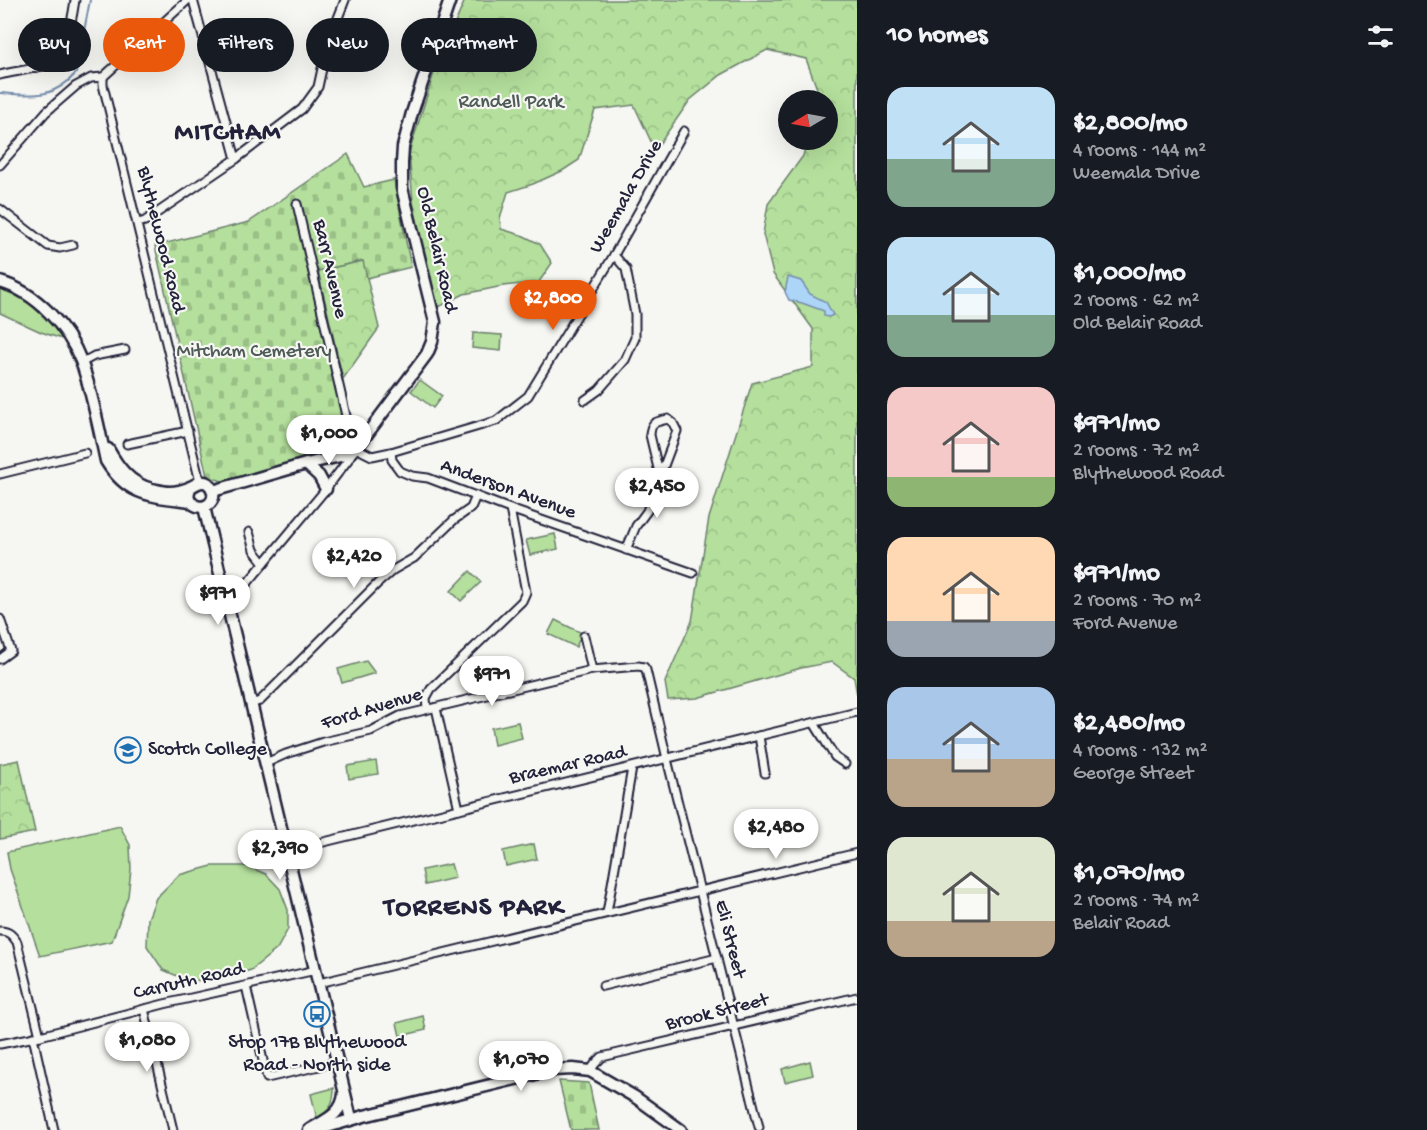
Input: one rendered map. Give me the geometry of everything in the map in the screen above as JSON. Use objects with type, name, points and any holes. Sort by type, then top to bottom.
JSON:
[{"type":"main road","name":"Old Belair Road","points":[[357,447],[427,354],[432,342],[435,322],[402,188],[402,163],[403,147],[412,113],[450,0]]},
{"type":"main road","points":[[0,283],[21,291],[43,306],[71,342],[81,363],[106,460],[113,472],[136,491],[150,495],[190,501],[198,507],[204,507],[213,499],[213,491],[208,484],[170,492],[135,482],[124,473],[101,437]]},
{"type":"main road","points":[[0,290],[19,297],[53,318]]},
{"type":"main road","points":[[213,491],[306,464],[350,454],[357,447]]},
{"type":"main road","points":[[306,464],[319,476],[326,489]]},
{"type":"main road","points":[[190,501],[188,494],[195,485]]},
{"type":"main road","points":[[204,507],[351,1119]]},
{"type":"main road","points":[[317,1130],[351,1119],[552,1070],[573,1069],[590,1071],[681,1130]]},
{"type":"main road","points":[[309,1130],[338,1112],[342,1107],[344,1088]]},
{"type":"street","points":[[0,75],[44,65],[55,58],[60,52],[69,27],[75,0]]},
{"type":"street","points":[[0,165],[60,99],[91,78],[103,77],[188,0]]},
{"type":"street","points":[[193,0],[236,159]]},
{"type":"street","points":[[138,224],[236,159],[302,109],[318,87],[327,46],[345,0]]},
{"type":"street","name":"Blythewood Road","points":[[103,77],[103,85],[188,431],[195,485]]},
{"type":"street","name":"Weemala Drive","points":[[357,447],[372,456],[496,422],[528,396],[614,255],[684,131]]},
{"type":"street","name":"Barr Avenue","points":[[297,204],[350,433],[357,447]]},
{"type":"street","points":[[0,209],[44,244],[56,248],[73,245]]},
{"type":"street","points":[[63,248],[65,257]]},
{"type":"street","points":[[585,400],[599,390],[625,360],[635,338],[635,314],[626,269],[614,255]]},
{"type":"street","points":[[81,363],[94,356],[125,350]]},
{"type":"street","points":[[626,550],[636,526],[647,512],[677,432],[673,423],[668,419],[655,422],[650,428],[660,477]]},
{"type":"street","points":[[127,444],[188,431]]},
{"type":"street","points":[[226,599],[240,592],[326,489],[357,447]]},
{"type":"street","name":"Anderson Avenue","points":[[391,452],[392,459],[400,471],[412,476],[428,478],[693,573]]},
{"type":"street","points":[[0,474],[85,453]]},
{"type":"street","points":[[250,704],[260,701],[386,575],[414,558],[454,520],[471,508],[476,496]]},
{"type":"street","points":[[428,710],[426,698],[431,689],[522,601],[526,592],[510,509]]},
{"type":"street","points":[[249,532],[255,550],[264,562]]},
{"type":"street","points":[[0,618],[11,651],[0,659]]},
{"type":"street","points":[[584,636],[592,670]]},
{"type":"street","name":"Ford Avenue","points":[[266,763],[323,742],[371,731],[400,716],[592,670],[638,666],[646,670],[667,759]]},
{"type":"street","points":[[436,708],[459,809]]},
{"type":"street","name":"Braemar Road","points":[[287,851],[857,712]]},
{"type":"street","points":[[814,723],[835,757],[844,764]]},
{"type":"street","points":[[759,736],[765,773]]},
{"type":"street","name":"Eli Street","points":[[667,759],[759,1127]]},
{"type":"street","points":[[607,913],[632,768]]},
{"type":"street","points":[[319,983],[857,853]]},
{"type":"street","points":[[0,931],[12,934],[17,942],[54,1130]]},
{"type":"street","points":[[603,986],[717,958]]},
{"type":"street","name":"Carruth Road","points":[[0,1044],[315,970]]},
{"type":"street","points":[[246,986],[267,1078],[337,1062]]},
{"type":"street","name":"Brook Street","points":[[590,1071],[602,1058],[857,997]]},
{"type":"street","points":[[144,1009],[173,1130]]},
{"type":"green space","name":"Randell Park","points":[[465,0],[857,0],[857,695],[854,678],[832,662],[801,668],[697,698],[668,700],[665,682],[692,621],[709,518],[752,383],[813,367],[813,329],[773,274],[763,234],[768,204],[803,156],[804,150],[838,150],[838,90],[818,90],[806,59],[767,50],[721,75],[690,100],[655,150],[634,105],[595,110],[579,160],[562,171],[508,192],[500,218],[501,229],[540,244],[552,263],[539,282],[464,294],[437,308],[413,202],[409,153],[435,72],[537,72],[537,18],[457,18]]},
{"type":"green space","name":"Mitcham Cemetery","points":[[348,154],[364,187],[394,180],[411,267],[367,278],[362,261],[311,273],[349,440],[341,452],[305,462],[222,481],[207,476],[155,246],[249,222]]},
{"type":"green space","points":[[363,261],[379,328],[343,379],[318,271]]},
{"type":"green space","points":[[0,284],[21,291],[71,342],[41,332],[0,313]]},
{"type":"green space","points":[[473,333],[502,335],[501,351],[472,348]]},
{"type":"green space","points":[[420,380],[442,396],[433,408],[411,391]]},
{"type":"green space","points":[[555,534],[558,549],[530,555],[526,540]]},
{"type":"green space","points":[[470,571],[481,582],[461,601],[451,591]]},
{"type":"green space","points":[[555,620],[582,633],[576,647],[548,634]]},
{"type":"green space","points":[[366,661],[375,673],[342,683],[338,669]]},
{"type":"green space","points":[[518,722],[522,738],[494,745],[491,728]]},
{"type":"green space","points":[[19,760],[35,832],[0,839],[0,764]]},
{"type":"green space","points":[[376,761],[378,774],[349,779],[347,766]]},
{"type":"green space","points":[[120,826],[130,845],[131,869],[128,896],[112,941],[40,956],[10,869],[7,852]]},
{"type":"green space","points":[[534,844],[537,859],[506,866],[503,851]]},
{"type":"green space","points":[[451,864],[455,878],[425,885],[422,870]]},
{"type":"green space","points":[[212,866],[246,866],[266,874],[280,889],[288,910],[288,929],[277,949],[251,970],[220,979],[189,981],[163,970],[147,946],[148,919],[156,898],[179,875]]},
{"type":"green space","points":[[423,1016],[426,1030],[400,1036],[397,1023]]},
{"type":"green space","points":[[810,1061],[813,1075],[785,1082],[782,1069]]},
{"type":"green space","points":[[559,1081],[589,1083],[599,1130],[571,1130]]},
{"type":"green space","points":[[334,1088],[330,1106],[317,1119],[311,1094]]},
{"type":"water","points":[[788,277],[801,281],[810,294],[826,302],[833,315],[824,316],[824,311],[789,300],[785,292]]},
{"type":"waterway","points":[[0,93],[32,95],[50,92],[59,88],[76,73],[90,0]]},
{"type":"place","name":"Scotch College","points":[[128,750]]},
{"type":"place","name":"Stop 17B Blythewood Road - North side","points":[[317,1014]]},
{"type":"district","name":"MITCHAM","points":[[228,134]]},
{"type":"district","name":"TORRENS PARK","points":[[474,909]]}]
